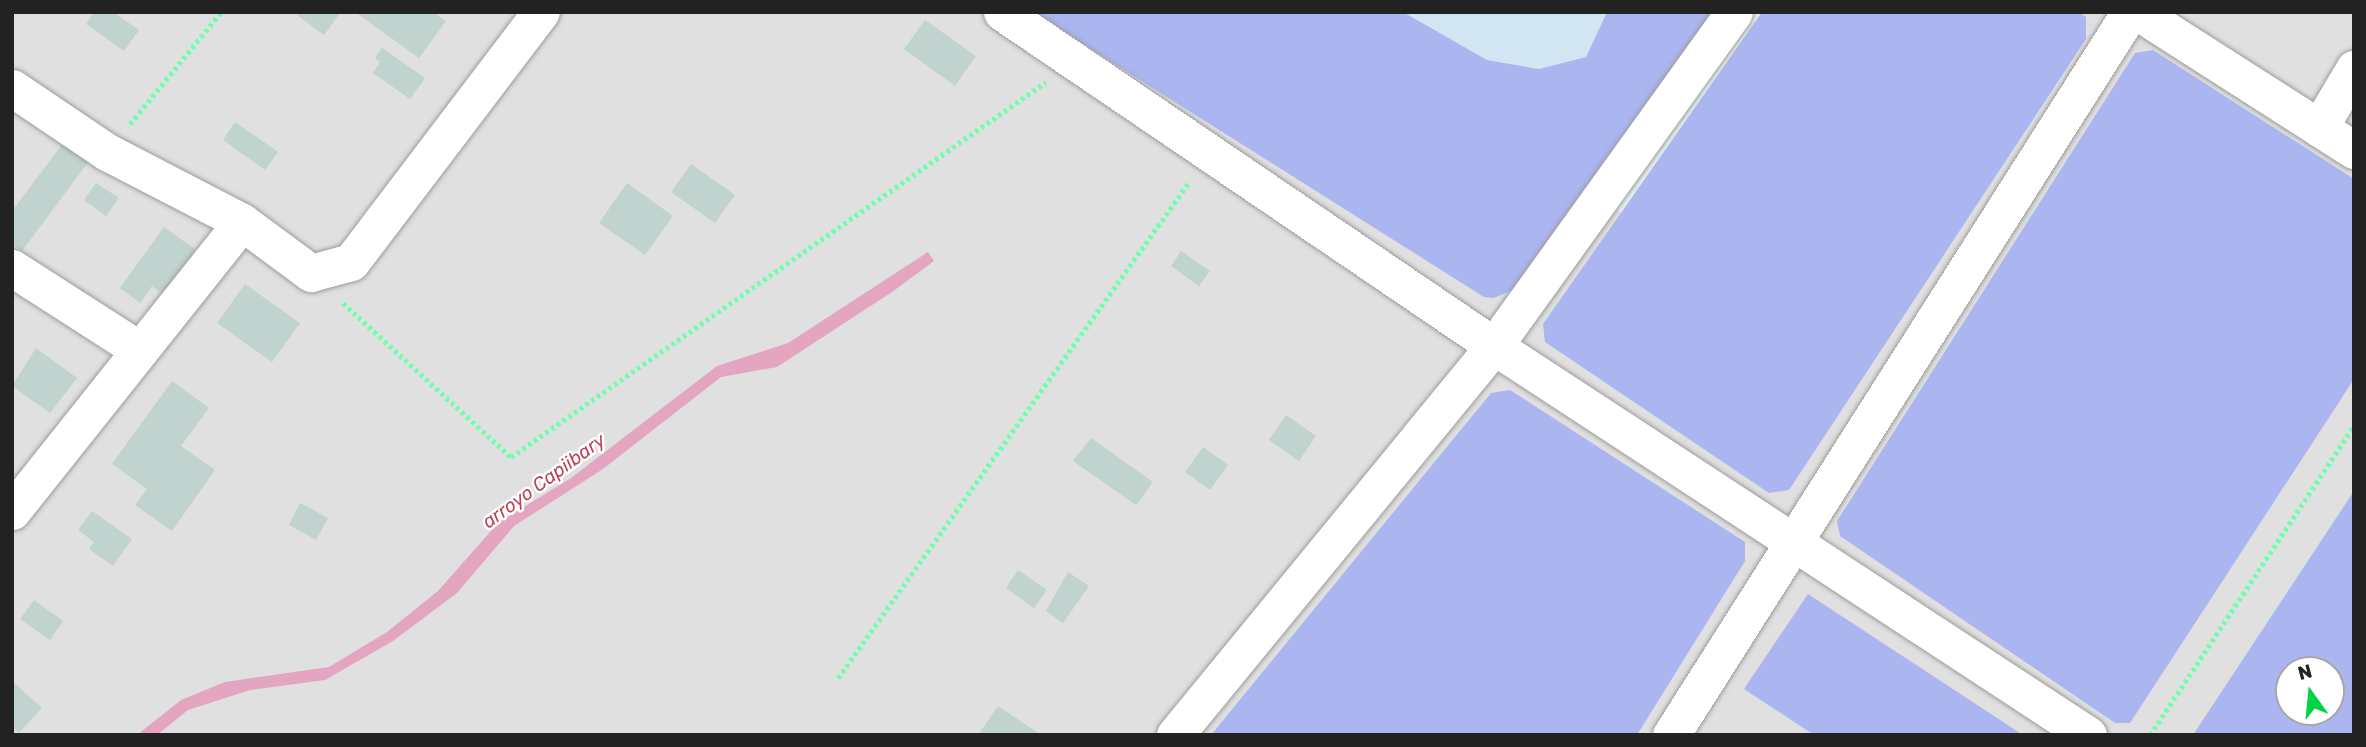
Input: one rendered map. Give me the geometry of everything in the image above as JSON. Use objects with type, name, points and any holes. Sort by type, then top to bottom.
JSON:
[{"type":"street","points":[[12,88],[107,152],[242,222],[311,272],[351,262],[541,12]]},
{"type":"street","points":[[1002,12],[1493,346],[2088,735]]},
{"type":"street","points":[[1175,735],[1493,346],[1734,12]]},
{"type":"street","points":[[1671,735],[2130,12]]},
{"type":"street","points":[[2138,12],[2354,150]]},
{"type":"street","points":[[2319,128],[2354,69]]},
{"type":"street","points":[[12,511],[138,349],[242,222]]},
{"type":"street","points":[[12,268],[138,349]]},
{"type":"path","points":[[107,152],[221,12]]},
{"type":"path","points":[[311,272],[511,457],[1075,62]]},
{"type":"path","points":[[838,678],[1210,153]]},
{"type":"path","points":[[2150,735],[2354,426]]},
{"type":"shaded area","points":[[12,12],[1310,12],[1642,226],[1779,12],[2354,12],[2354,735],[12,735]]},
{"type":"shaded area","points":[[1032,12],[1403,12],[1487,60],[1539,69],[1586,57],[1607,12],[1717,12],[1517,288],[1494,298],[1484,297]]},
{"type":"shaded area","points":[[1403,12],[1607,12],[1586,57],[1539,69],[1487,60]]},
{"type":"shaded area","points":[[1762,12],[2078,12],[2086,17],[2086,39],[1789,490],[1769,493],[1545,342],[1543,324]]},
{"type":"shaded area","points":[[2153,50],[2354,179],[2354,379],[2130,723],[2115,723],[1840,536],[1837,521],[2135,53]]},
{"type":"shaded area","points":[[928,252],[934,261],[892,292],[777,367],[721,377],[603,469],[514,526],[457,593],[393,641],[325,680],[250,690],[188,710],[157,735],[137,735],[181,700],[225,682],[329,667],[387,632],[438,591],[498,523],[571,478],[717,366],[788,343]]},
{"type":"shaded area","points":[[1510,390],[1745,542],[1745,561],[1637,735],[1211,735],[1491,393]]},
{"type":"shaded area","points":[[2354,491],[2354,735],[2193,735]]},
{"type":"shaded area","points":[[1808,594],[2023,735],[1814,735],[1744,689]]},
{"type":"building","points":[[94,12],[113,12],[139,30],[124,51],[86,24]]},
{"type":"building","points":[[299,12],[341,12],[324,35],[297,15]]},
{"type":"building","points":[[355,12],[433,12],[446,21],[419,58]]},
{"type":"building","points":[[925,20],[976,56],[955,86],[904,49]]},
{"type":"building","points":[[382,48],[425,78],[410,99],[373,73],[380,62],[375,58]]},
{"type":"building","points":[[235,122],[278,152],[265,170],[223,140]]},
{"type":"building","points":[[64,142],[89,161],[22,251],[12,244],[12,211]]},
{"type":"building","points":[[691,164],[735,195],[715,223],[671,192]]},
{"type":"building","points":[[96,183],[119,198],[106,216],[84,200]]},
{"type":"building","points":[[627,183],[673,216],[645,255],[599,223]]},
{"type":"building","points":[[164,227],[196,250],[164,295],[152,286],[140,303],[120,288]]},
{"type":"building","points":[[1181,251],[1210,271],[1199,286],[1171,266]]},
{"type":"building","points":[[245,284],[300,323],[272,362],[217,323]]},
{"type":"building","points":[[36,348],[77,378],[50,413],[12,386]]},
{"type":"building","points":[[172,381],[209,408],[181,446],[215,470],[172,531],[135,505],[147,489],[112,464]]},
{"type":"building","points":[[1286,415],[1316,436],[1299,461],[1269,440]]},
{"type":"building","points":[[1091,438],[1153,482],[1136,505],[1073,461]]},
{"type":"building","points":[[1203,447],[1228,465],[1210,490],[1185,472]]},
{"type":"building","points":[[300,503],[328,518],[316,540],[289,525]]},
{"type":"building","points":[[92,511],[132,539],[113,566],[89,549],[94,542],[78,530]]},
{"type":"building","points":[[1018,570],[1047,590],[1034,608],[1006,588]]},
{"type":"building","points":[[1068,572],[1089,586],[1063,623],[1046,611]]},
{"type":"building","points":[[34,600],[63,621],[50,640],[20,619]]},
{"type":"building","points":[[12,681],[42,708],[19,733],[12,727]]},
{"type":"building","points":[[998,706],[1041,735],[978,735]]},
{"type":"water label","name":"arroyo Capiibary","points":[[544,481]]}]
